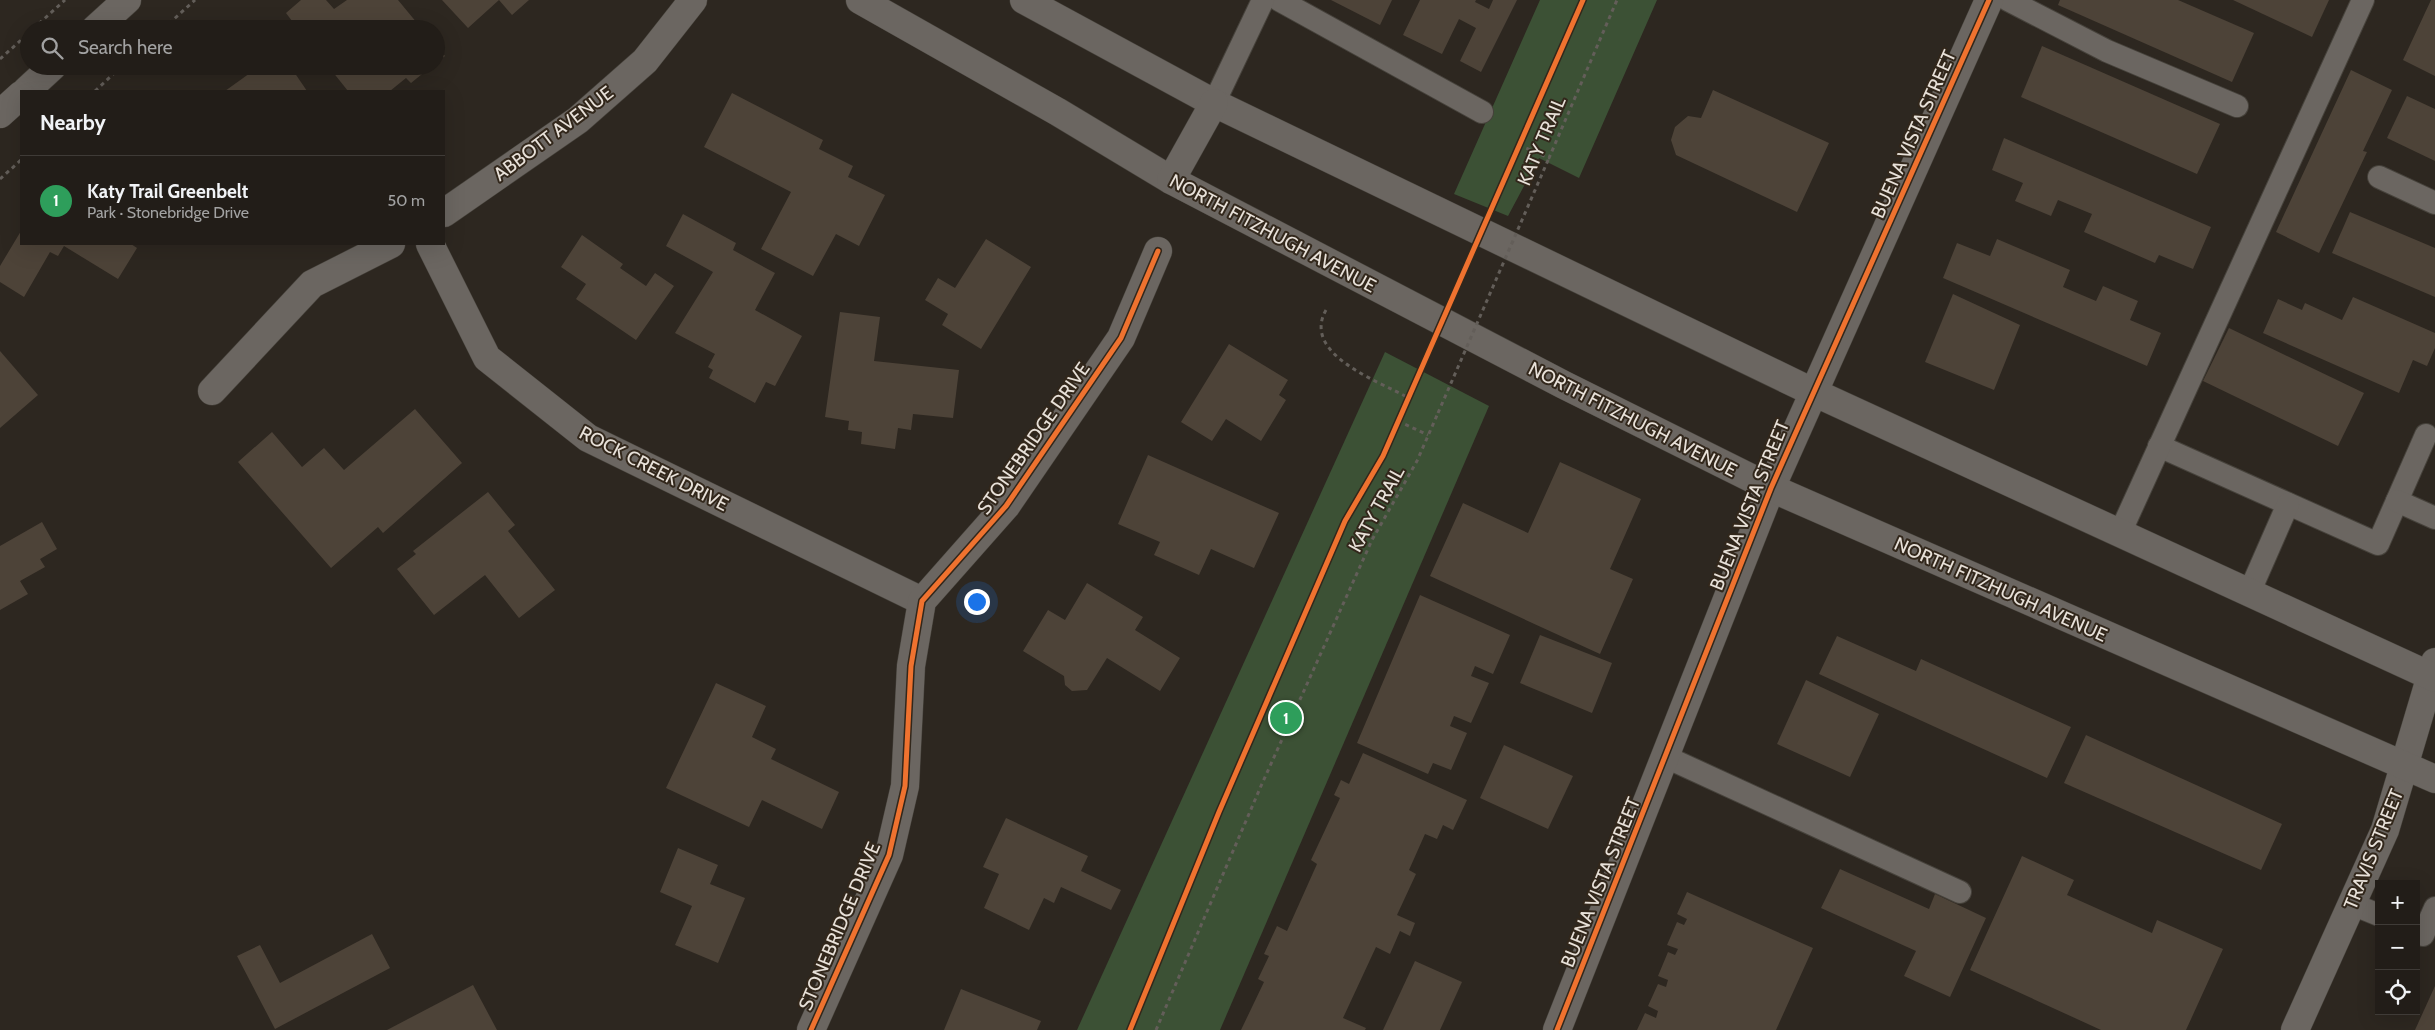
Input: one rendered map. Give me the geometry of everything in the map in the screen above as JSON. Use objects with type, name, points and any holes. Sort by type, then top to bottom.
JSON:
[{"type":"street","points":[[105,20],[127,0]]},
{"type":"street","name":"ABBOTT AVENUE","points":[[445,212],[578,120],[645,61],[693,0]]},
{"type":"street","name":"NORTH FITZHUGH AVENUE","points":[[860,0],[1058,112],[1171,180],[1564,385],[1771,488],[2435,779]]},
{"type":"street","points":[[1024,0],[1214,103],[1813,392],[2249,593],[2434,672]]},
{"type":"street","name":"BUENA VISTA STREET","points":[[1557,1030],[1771,488],[1989,0]]},
{"type":"street","points":[[27,90],[43,75]]},
{"type":"street","points":[[0,114],[20,96]]},
{"type":"street","points":[[1171,180],[1214,103]]},
{"type":"street","points":[[212,391],[312,284],[389,245]]},
{"type":"street","name":"ROCK CREEK DRIVE","points":[[430,245],[487,358],[588,438],[922,601]]},
{"type":"street","name":"STONEBRIDGE DRIVE","points":[[811,1030],[889,855],[905,786],[911,666],[922,601],[1006,506],[1115,346],[1158,251]]},
{"type":"street","name":"TRAVIS STREET","points":[[2295,1030],[2385,830],[2434,672]]},
{"type":"lane","points":[[1214,103],[1262,0]]},
{"type":"lane","points":[[1279,0],[1482,112]]},
{"type":"lane","points":[[2008,0],[2107,50],[2237,106]]},
{"type":"lane","points":[[2120,533],[2363,0]]},
{"type":"lane","points":[[2379,177],[2435,203]]},
{"type":"lane","points":[[2159,446],[2378,544],[2426,434]]},
{"type":"lane","points":[[2397,501],[2435,518]]},
{"type":"lane","points":[[2249,593],[2288,504]]},
{"type":"lane","points":[[1666,757],[1960,892]]},
{"type":"lane","points":[[2352,904],[2375,913]]},
{"type":"lane","points":[[2420,934],[2423,935],[2435,908]]},
{"type":"path","points":[[43,20],[65,0]]},
{"type":"path","points":[[173,20],[195,0]]},
{"type":"path","points":[[0,59],[20,41]]},
{"type":"path","points":[[96,90],[112,75]]},
{"type":"path","points":[[1515,154],[1523,136]]},
{"type":"path","points":[[1519,145],[1549,158]]},
{"type":"path","points":[[0,179],[20,161]]},
{"type":"path","points":[[1326,310],[1320,329],[1323,342],[1331,352],[1357,371],[1407,397]]},
{"type":"path","points":[[1404,405],[1411,388]]},
{"type":"path","points":[[1394,430],[1401,413]]},
{"type":"path","points":[[1398,421],[1428,434]]},
{"type":"green space","points":[[1540,0],[1657,0],[1579,178],[1539,158],[1508,216],[1454,194]]},
{"type":"green space","points":[[1385,352],[1489,406],[1220,1030],[1077,1030]]},
{"type":"building","points":[[301,0],[326,0],[334,9],[347,0],[398,0],[415,20],[291,20],[286,13]]},
{"type":"building","points":[[442,0],[499,0],[468,28]]},
{"type":"building","points":[[499,0],[529,0],[512,15]]},
{"type":"building","points":[[1331,0],[1392,0],[1380,25]]},
{"type":"building","points":[[1420,0],[1476,0],[1475,2],[1489,9],[1493,0],[1517,0],[1481,72],[1460,61],[1476,28],[1459,19],[1442,54],[1403,35]]},
{"type":"building","points":[[2060,0],[2178,0],[2254,33],[2232,82],[2058,5]]},
{"type":"building","points":[[2233,0],[2329,0],[2312,37]]},
{"type":"building","points":[[2431,0],[2435,0],[2435,76],[2403,60]]},
{"type":"building","points":[[2042,46],[2220,124],[2197,174],[2021,97]]},
{"type":"building","points":[[2351,70],[2392,90],[2363,151],[2367,152],[2319,253],[2276,232]]},
{"type":"building","points":[[247,75],[296,75],[306,90],[226,90]]},
{"type":"building","points":[[335,75],[421,75],[411,83],[406,78],[391,90],[347,90]]},
{"type":"building","points":[[1713,90],[1829,143],[1797,212],[1676,155],[1671,140],[1675,127],[1688,116],[1701,118]]},
{"type":"building","points":[[732,93],[823,140],[819,149],[853,166],[848,177],[885,195],[859,246],[836,234],[813,276],[761,249],[791,192],[704,147]]},
{"type":"building","points":[[2407,96],[2435,109],[2435,161],[2387,138]]},
{"type":"building","points":[[2004,138],[2211,227],[2193,269],[2159,255],[2155,263],[2084,232],[2092,214],[2058,200],[2051,216],[2015,201],[2023,183],[1992,170]]},
{"type":"building","points":[[2350,212],[2435,248],[2435,297],[2332,253]]},
{"type":"building","points":[[683,214],[736,243],[733,250],[775,273],[755,310],[802,336],[775,386],[766,382],[755,403],[709,378],[713,370],[708,367],[715,354],[675,333],[713,272],[666,246]]},
{"type":"building","points":[[20,233],[20,245],[132,245],[137,248],[118,279],[64,246],[58,256],[50,252],[24,297],[0,282],[0,266]]},
{"type":"building","points":[[582,235],[623,264],[620,268],[646,286],[655,273],[674,286],[636,340],[576,299],[586,284],[561,267]]},
{"type":"building","points":[[986,239],[1031,267],[981,349],[942,325],[948,314],[925,300],[938,278],[955,288]]},
{"type":"building","points":[[1997,239],[2070,270],[2063,287],[2096,301],[2103,286],[2138,301],[2130,320],[2161,333],[2147,366],[1943,278],[1957,243],[1990,256]]},
{"type":"building","points":[[1953,294],[2020,325],[1994,390],[1925,362]]},
{"type":"building","points":[[2353,297],[2435,333],[2435,348],[2427,366],[2413,360],[2399,393],[2263,333],[2278,299],[2302,310],[2305,303],[2342,320]]},
{"type":"building","points":[[840,312],[880,317],[874,361],[959,370],[953,418],[913,414],[911,430],[898,428],[895,449],[861,444],[862,432],[848,430],[849,421],[825,417]]},
{"type":"building","points":[[2229,328],[2364,393],[2338,446],[2203,381]]},
{"type":"building","points":[[1229,344],[1288,380],[1279,395],[1286,400],[1261,441],[1226,419],[1212,441],[1181,422]]},
{"type":"building","points":[[0,351],[38,395],[0,428]]},
{"type":"building","points":[[415,409],[462,463],[383,533],[378,527],[331,568],[238,462],[272,432],[302,467],[324,448],[344,470]]},
{"type":"building","points":[[1148,455],[1279,513],[1254,568],[1211,549],[1199,575],[1154,555],[1160,542],[1118,524]]},
{"type":"building","points":[[1560,462],[1641,499],[1610,569],[1633,579],[1600,654],[1430,576],[1463,503],[1528,533]]},
{"type":"building","points":[[488,492],[515,525],[508,531],[555,590],[519,618],[485,575],[434,615],[397,569],[416,554],[413,551]]},
{"type":"building","points":[[42,522],[57,549],[40,559],[45,567],[20,581],[28,594],[0,610],[0,546]]},
{"type":"building","points":[[1087,583],[1143,617],[1135,630],[1180,658],[1160,691],[1107,658],[1087,690],[1072,691],[1065,685],[1064,676],[1023,651],[1048,610],[1065,620]]},
{"type":"building","points":[[1420,595],[1510,635],[1493,674],[1475,666],[1471,676],[1489,683],[1471,723],[1454,716],[1450,726],[1467,733],[1451,770],[1433,763],[1428,774],[1357,743]]},
{"type":"building","points":[[1540,635],[1612,663],[1592,713],[1520,683]]},
{"type":"building","points":[[1837,636],[1916,671],[1921,659],[2071,727],[2047,778],[1819,674]]},
{"type":"building","points":[[1806,680],[1879,714],[1850,777],[1777,744]]},
{"type":"building","points":[[716,683],[766,706],[752,737],[776,749],[771,759],[839,792],[822,829],[762,800],[749,827],[666,788]]},
{"type":"building","points":[[2086,735],[2282,824],[2261,870],[2064,783]]},
{"type":"building","points":[[1504,745],[1573,776],[1548,829],[1480,798]]},
{"type":"building","points":[[1363,753],[1467,800],[1453,830],[1443,825],[1437,839],[1425,834],[1409,870],[1416,874],[1397,915],[1415,923],[1410,936],[1400,931],[1390,954],[1376,947],[1343,1018],[1366,1028],[1365,1030],[1241,1030],[1264,982],[1258,979],[1269,956],[1264,954],[1277,926],[1287,931],[1317,864],[1311,860],[1340,798],[1334,795],[1341,780],[1349,784]]},
{"type":"building","points":[[1006,818],[1088,856],[1081,871],[1121,890],[1111,910],[1061,887],[1054,903],[1044,898],[1029,930],[984,908],[999,874],[983,867]]},
{"type":"building","points":[[678,848],[718,865],[710,884],[745,898],[718,963],[675,945],[692,906],[660,892]]},
{"type":"building","points":[[2022,856],[2074,880],[2067,895],[2152,933],[2157,920],[2223,949],[2186,1030],[2101,1030],[1970,970]]},
{"type":"building","points":[[1840,869],[1929,909],[1935,894],[1986,918],[1950,997],[1904,976],[1916,951],[1821,908]]},
{"type":"building","points":[[1687,892],[1813,948],[1776,1030],[1637,1030],[1645,1013],[1656,1018],[1658,1011],[1648,1006],[1658,984],[1666,987],[1668,980],[1658,976],[1668,952],[1675,955],[1678,949],[1667,945],[1677,922],[1684,925],[1687,919],[1677,914]]},
{"type":"building","points":[[372,934],[390,968],[275,1029],[237,956],[260,945],[280,983]]},
{"type":"building","points":[[1415,961],[1462,982],[1440,1030],[1383,1030]]},
{"type":"building","points":[[473,985],[497,1030],[387,1030]]},
{"type":"building","points":[[2435,986],[2435,1030],[2415,1030]]},
{"type":"building","points":[[961,989],[1041,1021],[1037,1030],[944,1030]]},
{"type":"cycle path","name":"KATY TRAIL","points":[[1130,1030],[1219,812],[1345,521],[1383,456],[1583,0]]},
{"type":"cycle path","points":[[1557,1030],[1771,488],[1989,0]]},
{"type":"cycle path","points":[[811,1030],[889,855],[905,786],[911,666],[922,601],[1006,506],[1121,338],[1158,251]]},
{"type":"place","name":"Katy Trail Greenbelt","points":[[1286,718]]}]
